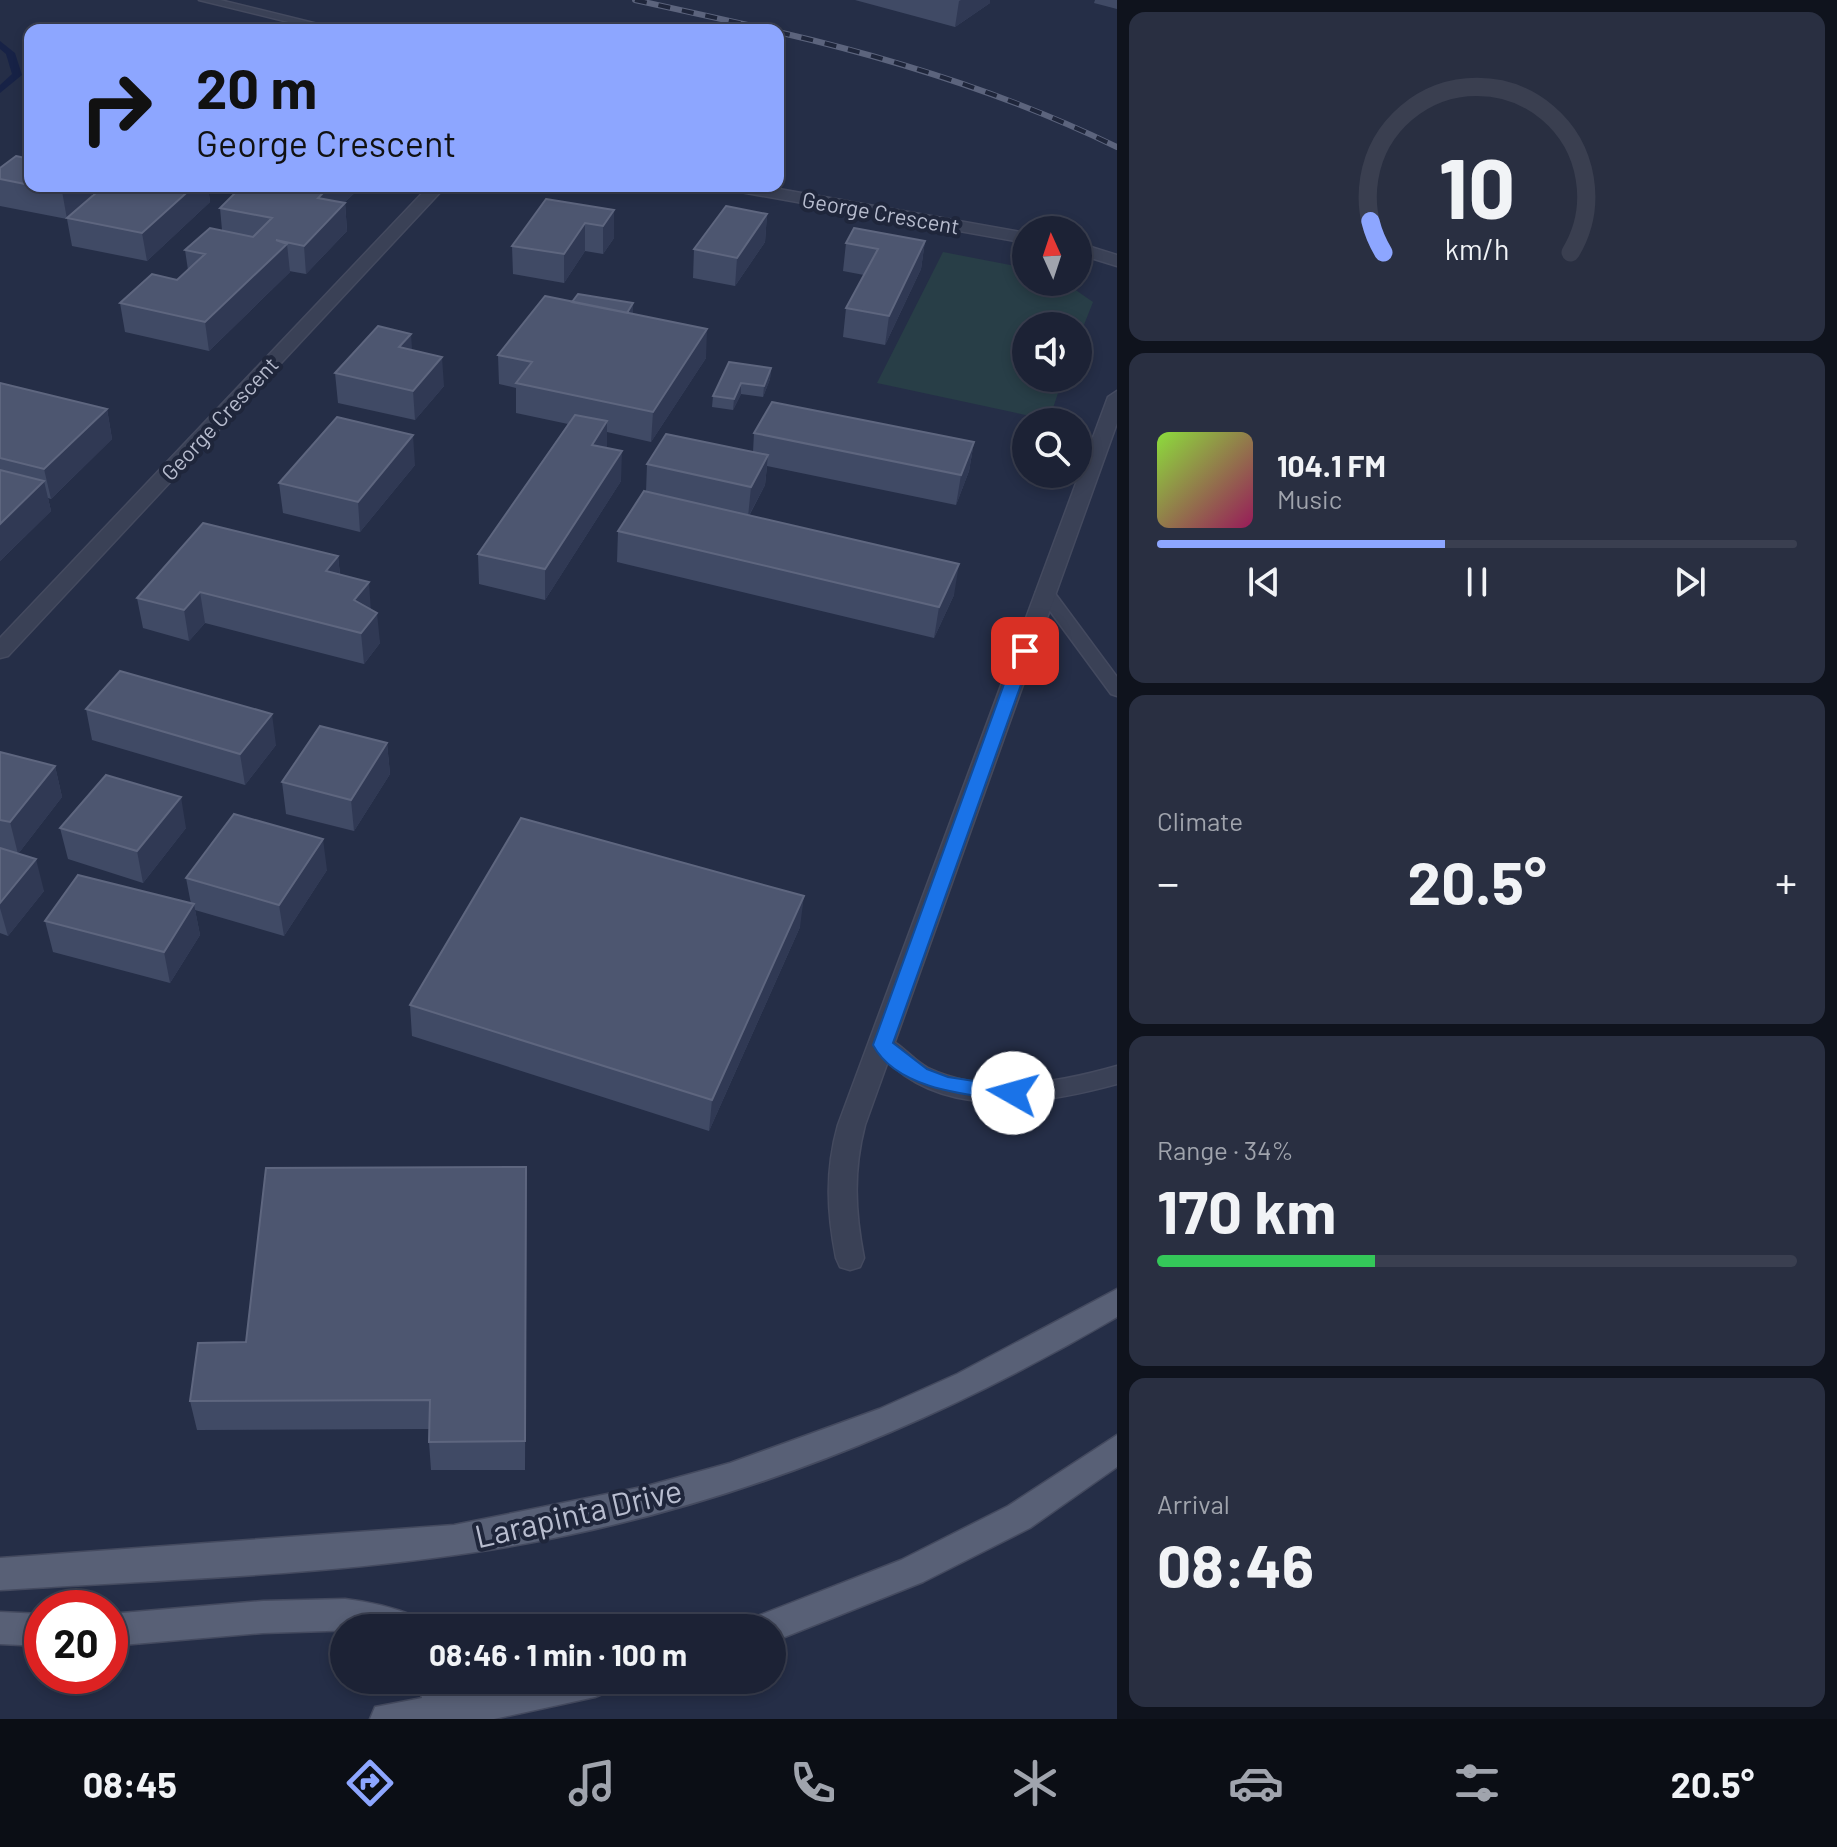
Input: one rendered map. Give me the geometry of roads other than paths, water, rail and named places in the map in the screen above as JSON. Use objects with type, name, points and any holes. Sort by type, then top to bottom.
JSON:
[{"type":"main road","name":"Larapinta Drive","points":[[0,1574],[314,1553],[480,1537],[636,1505],[823,1445],[926,1406],[1117,1302]]},
{"type":"main road","points":[[786,1621],[912,1571],[1006,1524],[1117,1449]]},
{"type":"main road","points":[[128,1629],[330,1616]]},
{"type":"main road","points":[[0,1628],[24,1629]]},
{"type":"main road","points":[[438,1694],[444,1713]]},
{"type":"main road","points":[[387,1719],[444,1713],[531,1694]]},
{"type":"street","name":"George Crescent","points":[[0,651],[432,192]]},
{"type":"street","name":"George Crescent","points":[[769,192],[1012,235]]},
{"type":"street","points":[[1092,253],[1117,261]]},
{"type":"street","points":[[850,1258],[841,1221],[841,1163],[853,1116],[883,1045],[1117,397]]},
{"type":"lane","points":[[205,0],[310,24]]},
{"type":"lane","points":[[1045,592],[1117,690]]},
{"type":"lane","points":[[883,1045],[920,1075],[948,1084],[991,1091],[1034,1095],[1117,1075]]},
{"type":"waterway","points":[[0,44],[10,53],[17,75],[0,90]]},
{"type":"railway","points":[[635,0],[744,24]]},
{"type":"railway","points":[[784,34],[865,54],[993,94],[1117,147]]}]
